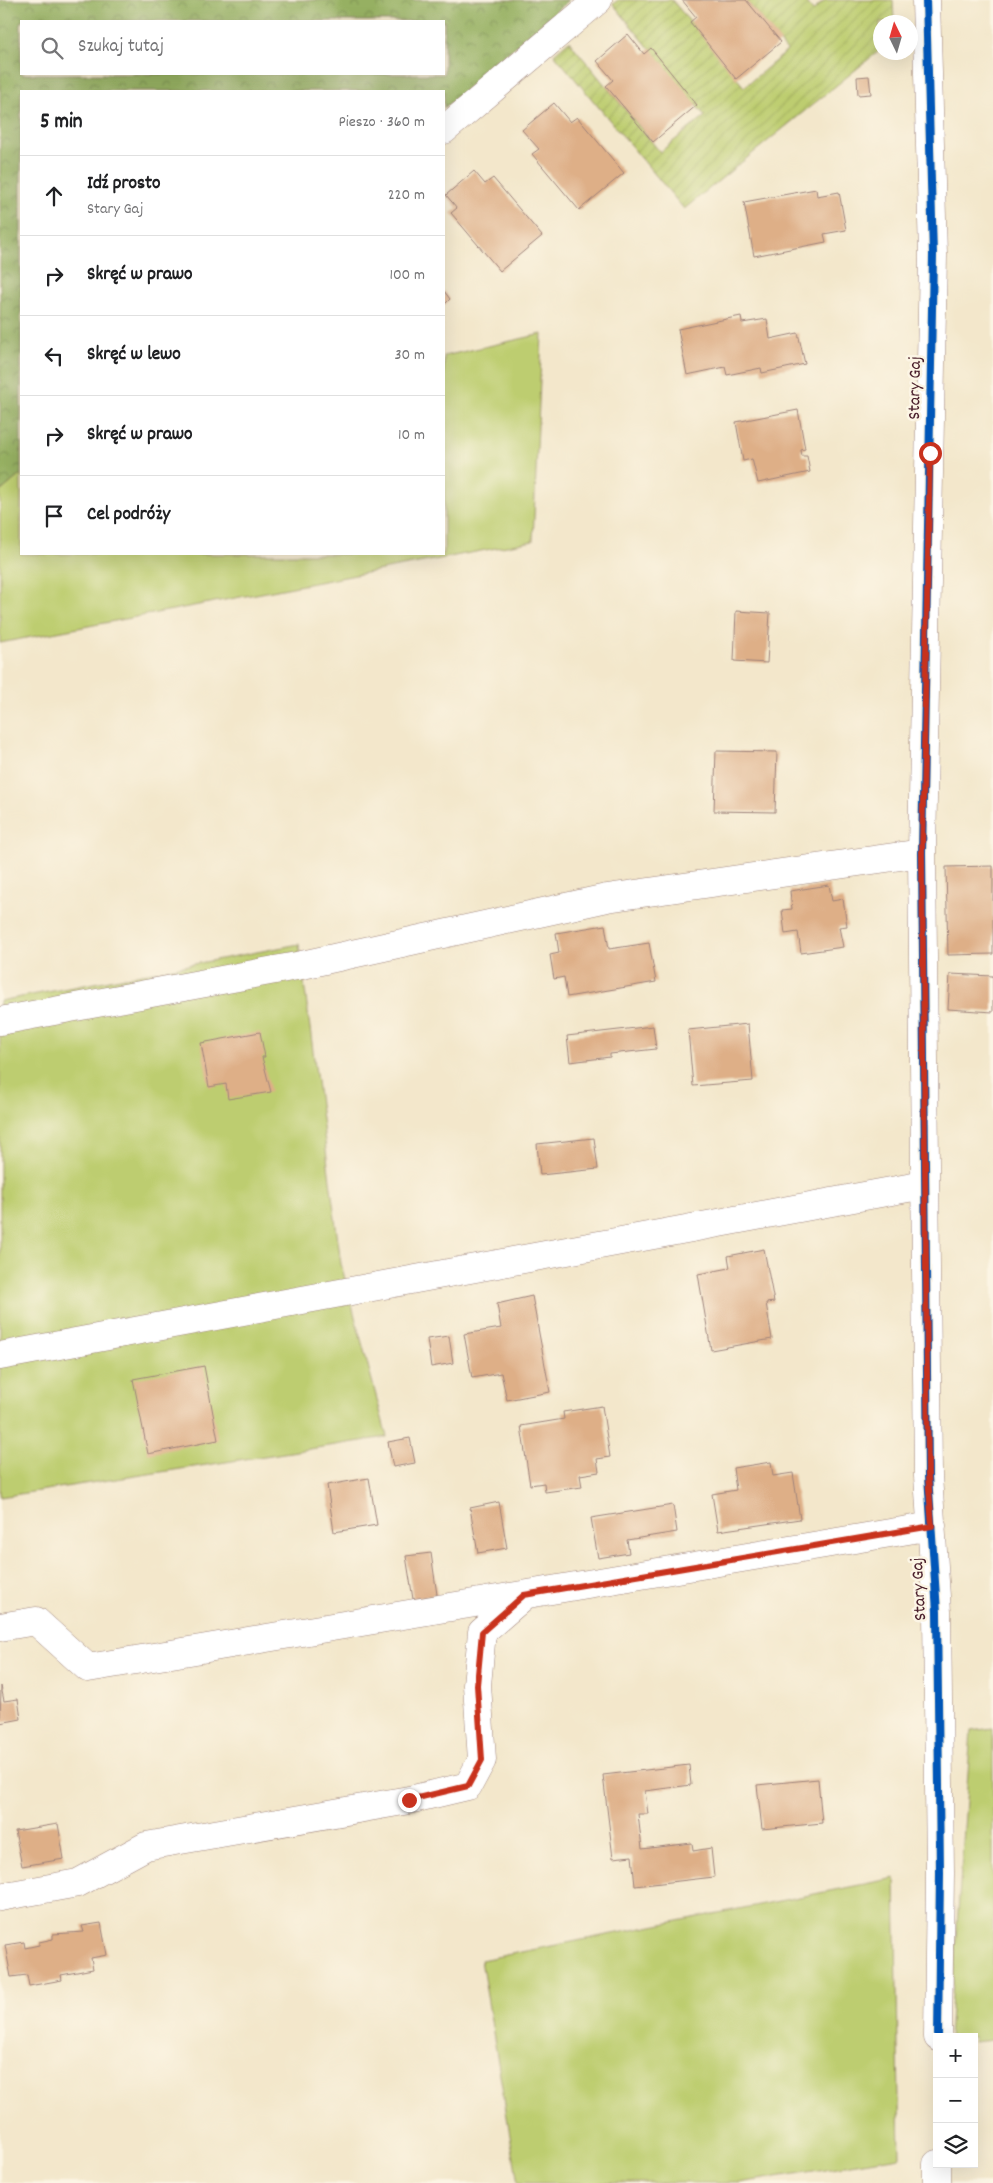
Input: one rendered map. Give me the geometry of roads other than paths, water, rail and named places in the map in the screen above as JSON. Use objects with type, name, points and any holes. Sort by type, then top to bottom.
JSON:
[{"type":"street","points":[[445,129],[598,0]]},
{"type":"street","name":"Stary Gaj","points":[[926,0],[933,265],[922,853],[928,1476],[937,1612],[940,1806],[938,2033]]},
{"type":"street","points":[[0,1021],[302,965],[607,898],[922,853]]},
{"type":"street","points":[[0,1356],[924,1185]]},
{"type":"street","points":[[0,1627],[36,1620],[88,1668],[932,1526]]},
{"type":"street","points":[[0,1897],[78,1883],[146,1846],[409,1800],[468,1786],[482,1760],[477,1685],[482,1632],[524,1595]]},
{"type":"street","points":[[937,2168],[937,2183]]}]
